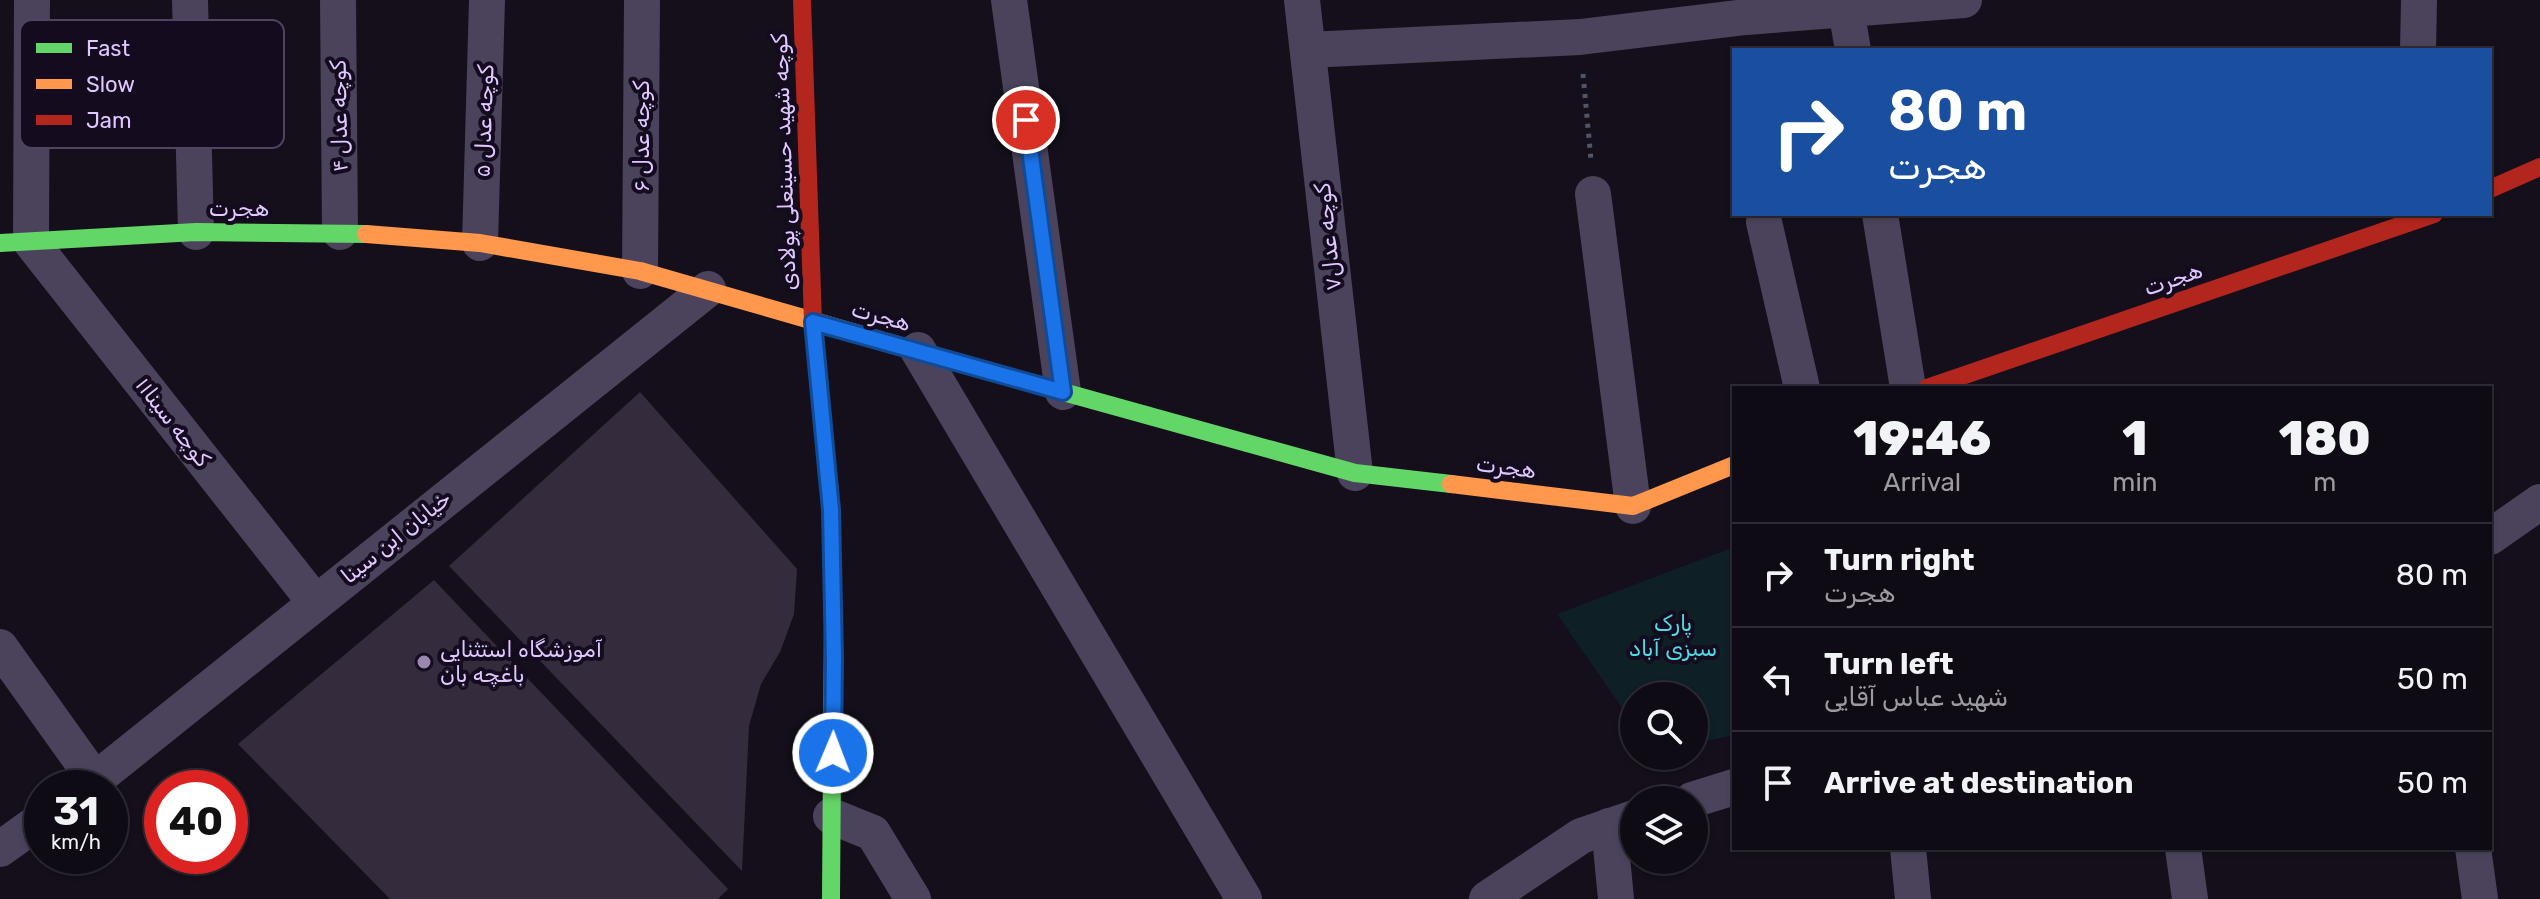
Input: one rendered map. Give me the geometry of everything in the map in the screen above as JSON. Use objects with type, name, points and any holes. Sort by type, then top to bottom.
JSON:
[{"type":"street","points":[[31,20],[32,0]]},
{"type":"street","points":[[190,0],[191,20]]},
{"type":"street","name":"کوچه عدل ۴","points":[[338,0],[340,232]]},
{"type":"street","name":"کوچه عدل ۵","points":[[480,243],[487,0]]},
{"type":"street","name":"کوچه عدل ۶","points":[[640,271],[642,0]]},
{"type":"street","name":"کوچه شهید حسینعلی پولادی","points":[[802,0],[813,322],[831,510],[834,659],[831,899]]},
{"type":"street","points":[[1009,0],[1063,392]]},
{"type":"street","name":"کوچه عدل۷","points":[[1302,0],[1355,473]]},
{"type":"street","points":[[1308,50],[1580,37],[1745,8],[1846,9],[1964,0]]},
{"type":"street","points":[[2418,48],[2419,0]]},
{"type":"street","points":[[1846,9],[1853,48]]},
{"type":"street","points":[[16,243],[22,148]]},
{"type":"street","points":[[194,148],[196,232]]},
{"type":"street","points":[[2492,188],[2540,167]]},
{"type":"street","points":[[1593,194],[1633,506]]},
{"type":"street","points":[[1880,216],[1908,386]]},
{"type":"street","name":"هجرت","points":[[1933,386],[2422,216]]},
{"type":"street","points":[[1764,222],[1802,386]]},
{"type":"street","name":"هجرت","points":[[16,243],[196,232],[340,232],[480,243],[640,271],[1355,473],[1633,506],[1732,466]]},
{"type":"street","name":"کوچه سینا۱۱","points":[[16,243],[315,602]]},
{"type":"street","name":"خیابان ابن سینا","points":[[107,770],[708,289]]},
{"type":"street","points":[[918,350],[1244,899]]},
{"type":"street","points":[[2492,536],[2540,502]]},
{"type":"street","points":[[0,647],[81,770]]},
{"type":"street","points":[[1708,795],[1732,788]]},
{"type":"street","points":[[831,816],[873,833],[913,899]]},
{"type":"street","points":[[1487,899],[1581,836],[1620,822]]},
{"type":"street","points":[[0,849],[24,832]]},
{"type":"street","points":[[1616,899],[1620,837]]},
{"type":"street","points":[[1908,850],[1913,899]]},
{"type":"street","points":[[2183,850],[2190,899]]},
{"type":"street","points":[[2473,850],[2480,899]]},
{"type":"path","points":[[1580,37],[1593,194]]},
{"type":"green space","name":"پارک سبزی آباد","points":[[1732,548],[1732,735],[1708,741],[1708,682],[1620,682],[1620,705],[1557,614]]},
{"type":"building","points":[[640,392],[797,569],[794,614],[780,652],[761,684],[749,726],[742,871],[449,566]]},
{"type":"building","name":"آموزشگاه استثنایی باغچه بان","points":[[434,580],[728,889],[718,899],[390,899],[238,744]]},
{"type":"traffic: fast","points":[[0,243],[196,232],[366,234]]},
{"type":"traffic: fast","points":[[991,372],[1355,473],[1451,484]]},
{"type":"traffic: fast","points":[[831,899],[833,622]]},
{"type":"traffic: slow","points":[[366,234],[480,243],[640,271],[991,372]]},
{"type":"traffic: slow","points":[[1451,484],[1633,506],[1732,466]]},
{"type":"traffic: jam","points":[[802,0],[813,322],[831,510],[833,622]]},
{"type":"traffic: jam","points":[[2492,188],[2540,167]]},
{"type":"traffic: jam","points":[[1933,386],[2428,216]]},
{"type":"place","name":"آموزشگاه استثنایی باغچه بان","points":[[424,662]]},
{"type":"route","points":[[833,753],[831,510],[813,322],[1063,392],[1026,120]]}]
